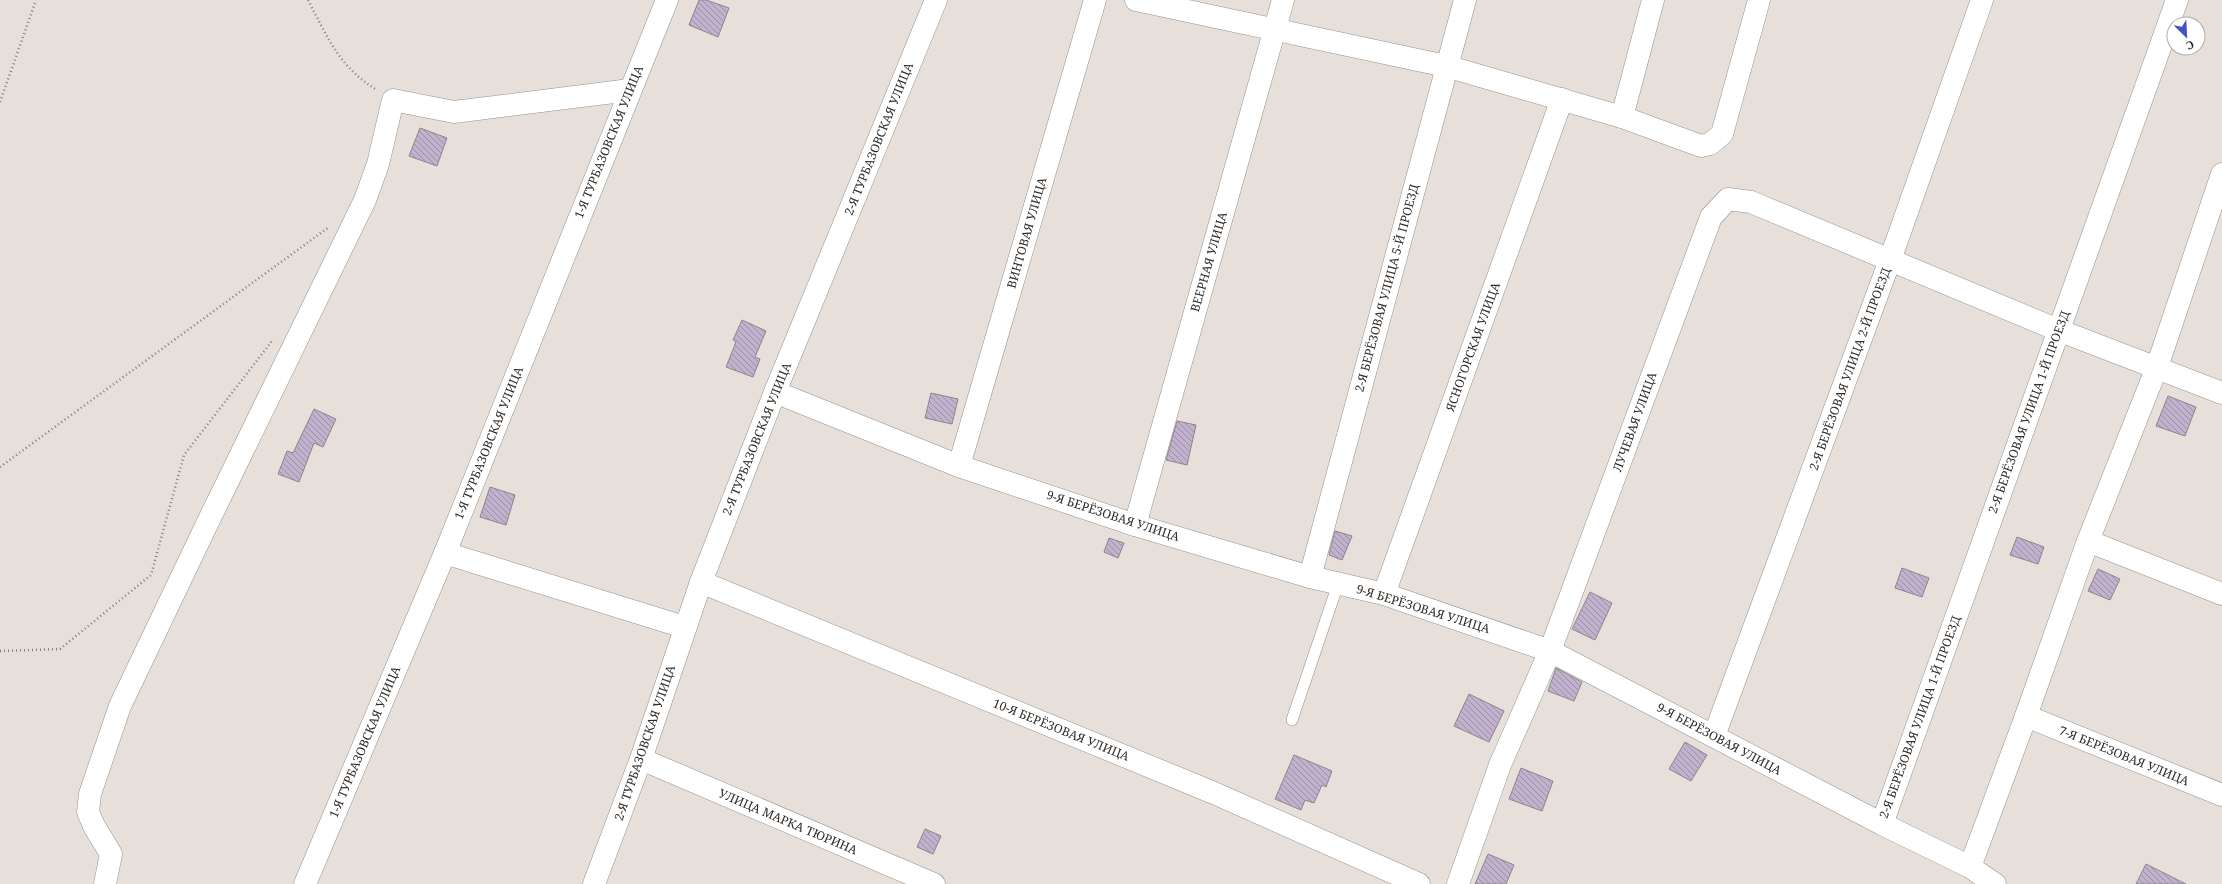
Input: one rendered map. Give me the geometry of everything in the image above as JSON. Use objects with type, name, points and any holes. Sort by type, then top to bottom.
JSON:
[{"type":"street","name":"1-Я ТУРБАЗОВСКАЯ УЛИЦА","points":[[305,884],[445,553],[667,0]]},
{"type":"street","name":"2-Я ТУРБАЗОВСКАЯ УЛИЦА","points":[[594,884],[641,759],[684,627],[701,582],[775,392],[936,0]]},
{"type":"street","name":"ВИНТОВАЯ УЛИЦА","points":[[959,466],[1095,0]]},
{"type":"street","points":[[1136,0],[1446,66],[1622,118],[1701,146],[1710,144],[1722,134],[1759,0]]},
{"type":"street","name":"ВЕЕРНАЯ УЛИЦА","points":[[1135,525],[1283,0]]},
{"type":"street","name":"2-Я БЕРЁЗОВАЯ УЛИЦА 5-Й ПРОЕЗД","points":[[1310,577],[1464,0]]},
{"type":"street","points":[[1622,118],[1653,0]]},
{"type":"street","name":"2-Я БЕРЁЗОВАЯ УЛИЦА 2-Й ПРОЕЗД","points":[[1714,736],[1890,260],[1982,0]]},
{"type":"street","name":"2-Я БЕРЁЗОВАЯ УЛИЦА 1-Й ПРОЕЗД","points":[[1882,824],[2177,0]]},
{"type":"street","points":[[105,884],[111,854],[103,838],[94,826],[88,812],[90,794],[120,706],[365,200],[378,164],[393,100],[454,112],[630,90]]},
{"type":"street","name":"ЯСНОГОРСКАЯ УЛИЦА","points":[[1384,594],[1562,100]]},
{"type":"street","points":[[1970,867],[2026,716],[2088,541],[2157,367],[2220,186]]},
{"type":"street","name":"ЛУЧЕВАЯ УЛИЦА","points":[[1458,884],[1500,765],[1550,651],[1711,217],[1728,199],[1751,202],[1890,260]]},
{"type":"street","points":[[1890,260],[2058,330],[2222,393]]},
{"type":"street","name":"9-Я БЕРЁЗОВАЯ УЛИЦА","points":[[775,392],[959,466],[1135,525],[1310,577],[1384,594],[1550,651],[1882,824],[1970,867],[1995,884]]},
{"type":"street","points":[[2088,541],[2222,594]]},
{"type":"street","points":[[445,553],[684,627]]},
{"type":"street","name":"10-Я БЕРЁЗОВАЯ УЛИЦА","points":[[701,582],[1214,793],[1419,884]]},
{"type":"street","name":"7-Я БЕРЁЗОВАЯ УЛИЦА","points":[[2026,716],[2222,795]]},
{"type":"street","name":"УЛИЦА МАРКА ТЮРИНА","points":[[641,759],[934,884]]},
{"type":"lane","points":[[1292,720],[1338,584]]},
{"type":"path","points":[[0,102],[36,0]]},
{"type":"path","points":[[308,0],[342,61],[361,80],[393,100]]},
{"type":"path","points":[[0,467],[335,222]]},
{"type":"path","points":[[0,651],[60,649],[151,575],[184,454],[274,339]]},
{"type":"building","points":[[699,0],[706,0],[729,8],[718,37],[689,25]]},
{"type":"building","points":[[420,128],[447,138],[437,166],[409,156]]},
{"type":"building","points":[[742,320],[766,331],[755,357],[760,359],[753,377],[726,367],[736,342],[733,340]]},
{"type":"building","points":[[931,393],[958,399],[952,424],[925,418]]},
{"type":"building","points":[[2168,396],[2196,407],[2185,436],[2156,426]]},
{"type":"building","points":[[314,409],[336,419],[323,447],[314,443],[299,482],[278,474],[287,451],[293,453]]},
{"type":"building","points":[[1177,421],[1196,425],[1187,465],[1166,460]]},
{"type":"building","points":[[490,487],[515,495],[506,525],[480,517]]},
{"type":"building","points":[[1335,531],[1352,536],[1342,560],[1329,555]]},
{"type":"building","points":[[2017,537],[2044,547],[2038,564],[2010,555]]},
{"type":"building","points":[[1109,538],[1124,543],[1118,558],[1104,552]]},
{"type":"building","points":[[1902,568],[1929,578],[1922,597],[1895,588]]},
{"type":"building","points":[[2098,569],[2120,579],[2110,600],[2088,591]]},
{"type":"building","points":[[1590,592],[1612,603],[1595,640],[1572,629]]},
{"type":"building","points":[[1556,668],[1582,682],[1574,701],[1548,691]]},
{"type":"building","points":[[1469,694],[1504,711],[1489,742],[1454,726]]},
{"type":"building","points":[[1685,742],[1707,755],[1691,781],[1669,769]]},
{"type":"building","points":[[1294,755],[1332,771],[1326,787],[1322,785],[1314,803],[1305,800],[1301,810],[1275,799]]},
{"type":"building","points":[[1521,768],[1553,781],[1542,811],[1509,799]]},
{"type":"building","points":[[925,829],[941,836],[933,854],[917,847]]},
{"type":"building","points":[[1488,854],[1514,865],[1506,884],[1475,884]]},
{"type":"building","points":[[2146,864],[2186,884],[2136,884]]}]
